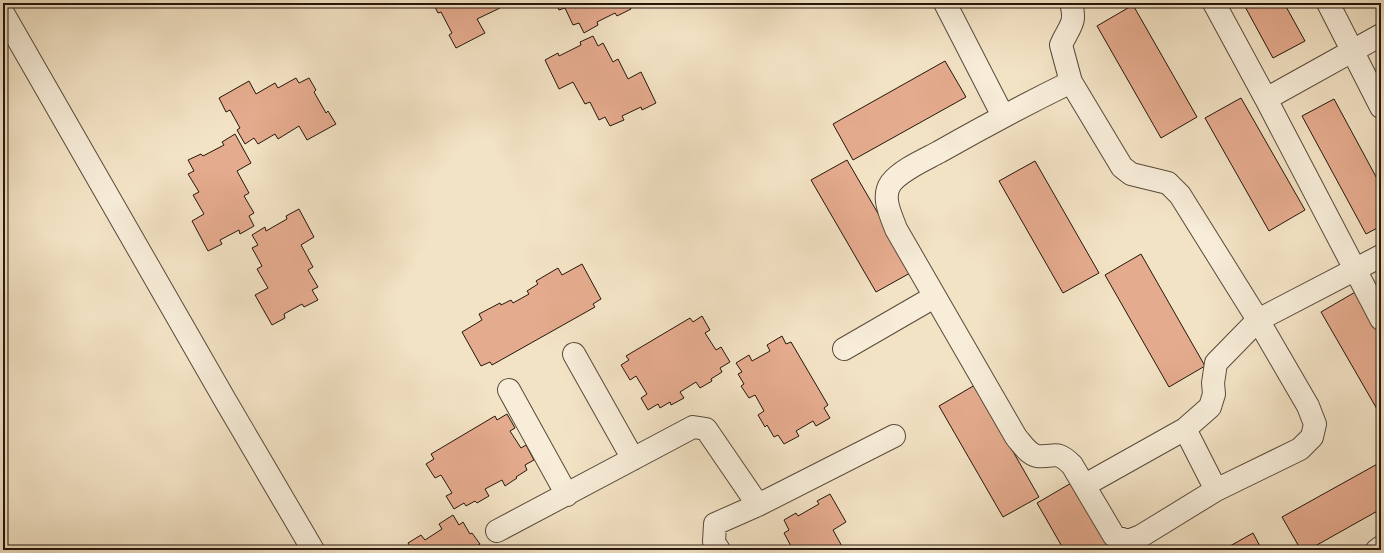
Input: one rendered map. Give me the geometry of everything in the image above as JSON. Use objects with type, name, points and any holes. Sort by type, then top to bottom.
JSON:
[{"type":"street","points":[[945,3],[1003,116]]},
{"type":"street","points":[[1071,3],[1074,12],[1073,22],[1060,45],[1071,82],[1122,167],[1131,174],[1168,183],[1180,195],[1258,320],[1308,406],[1315,424],[1312,437],[1300,449],[1216,490],[1141,536],[1128,541],[1114,536],[1072,465],[1064,457],[1052,455],[1036,456],[1027,450],[1016,437],[896,229],[888,207],[886,195],[891,184],[906,170],[1003,116],[1071,82]]},
{"type":"street","points":[[1214,3],[1381,319]]},
{"type":"street","points":[[1328,3],[1381,107]]},
{"type":"street","points":[[3,13],[313,550]]},
{"type":"street","points":[[1266,99],[1381,35]]},
{"type":"street","points":[[1085,486],[1185,429],[1210,407],[1214,394],[1213,383],[1216,363],[1258,320],[1381,256]]},
{"type":"street","points":[[844,349],[934,297]]},
{"type":"street","points":[[574,354],[633,459]]},
{"type":"street","points":[[509,390],[567,494]]},
{"type":"street","points":[[497,531],[693,427],[706,429],[758,505]]},
{"type":"street","points":[[1185,429],[1216,490]]},
{"type":"street","points":[[719,550],[714,542],[715,524],[758,505],[894,436]]},
{"type":"street","points":[[1377,550],[1381,548]]},
{"type":"building","points":[[433,3],[498,3],[500,8],[477,19],[485,33],[456,48],[449,35],[452,33],[441,12],[438,13]]},
{"type":"building","points":[[556,3],[628,3],[631,9],[617,16],[615,13],[597,22],[598,25],[584,33],[579,23],[573,25],[565,8],[559,10]]},
{"type":"building","points":[[1243,3],[1284,3],[1305,41],[1273,58]]},
{"type":"building","points":[[1133,5],[1197,117],[1161,138],[1097,26]]},
{"type":"building","points":[[593,36],[598,46],[603,43],[613,62],[618,59],[628,79],[641,72],[656,103],[642,110],[641,107],[622,116],[624,120],[610,126],[605,117],[599,120],[590,102],[585,104],[573,82],[559,89],[545,60],[558,53],[559,56],[581,45],[580,42]]},
{"type":"building","points":[[945,61],[966,97],[853,160],[833,124]]},
{"type":"building","points":[[296,78],[299,83],[309,78],[316,90],[314,92],[326,113],[328,111],[336,124],[307,140],[299,126],[278,139],[275,134],[258,144],[254,138],[245,144],[237,130],[240,128],[230,110],[226,112],[219,98],[249,81],[256,94],[275,83],[278,88]]},
{"type":"building","points":[[1241,98],[1305,210],[1269,231],[1205,118]]},
{"type":"building","points":[[1334,99],[1381,186],[1381,226],[1366,234],[1302,116]]},
{"type":"building","points":[[235,134],[251,163],[237,171],[249,193],[244,196],[254,213],[249,216],[254,226],[240,234],[239,230],[220,240],[222,244],[208,251],[192,221],[204,214],[193,195],[199,192],[188,174],[194,171],[188,160],[201,154],[203,156],[224,145],[222,142]]},
{"type":"building","points":[[847,160],[912,272],[876,292],[811,180]]},
{"type":"building","points":[[1035,161],[1099,273],[1063,293],[999,181]]},
{"type":"building","points":[[299,209],[314,237],[301,245],[313,267],[308,270],[318,287],[312,290],[318,300],[304,307],[302,304],[284,314],[285,318],[272,325],[255,295],[268,288],[257,269],[262,266],[252,248],[258,245],[252,235],[265,227],[266,231],[287,219],[286,216]]},
{"type":"building","points":[[1141,254],[1205,366],[1169,387],[1105,275]]},
{"type":"building","points":[[582,264],[601,299],[593,304],[595,307],[492,365],[490,362],[481,366],[462,332],[482,320],[479,314],[500,303],[501,305],[511,300],[513,303],[529,294],[527,291],[538,284],[536,281],[558,268],[562,275]]},
{"type":"building","points":[[1357,291],[1381,333],[1381,416],[1321,312]]},
{"type":"building","points":[[702,316],[710,330],[705,333],[716,350],[721,347],[730,362],[720,368],[722,372],[711,379],[712,381],[700,388],[696,382],[680,392],[684,398],[671,405],[670,402],[660,408],[658,404],[648,410],[641,398],[647,394],[636,376],[630,380],[621,365],[629,360],[626,356],[690,318],[693,322]]},
{"type":"building","points":[[782,336],[786,344],[791,342],[828,405],[824,408],[830,418],[816,426],[813,421],[796,431],[799,436],[784,444],[778,435],[774,437],[767,425],[765,427],[758,415],[764,411],[755,395],[749,398],[741,386],[744,384],[738,374],[742,372],[736,363],[749,355],[752,361],[770,351],[767,345]]},
{"type":"building","points":[[975,385],[1039,497],[1003,517],[939,406]]},
{"type":"building","points":[[507,414],[515,428],[510,431],[521,448],[526,445],[534,460],[525,465],[527,470],[505,486],[502,480],[485,489],[489,496],[477,503],[475,501],[466,506],[464,503],[454,509],[446,496],[452,493],[441,475],[435,478],[426,464],[434,459],[431,454],[495,416],[497,420]]},
{"type":"building","points":[[1381,462],[1381,509],[1308,550],[1301,550],[1282,517]]},
{"type":"building","points":[[1073,482],[1112,550],[1064,550],[1037,503]]},
{"type":"building","points":[[830,494],[846,522],[833,530],[844,550],[793,550],[784,533],[789,530],[784,520],[796,513],[798,516],[819,504],[817,501]]},
{"type":"building","points":[[453,515],[459,525],[463,522],[470,534],[472,533],[480,544],[474,548],[475,550],[412,550],[408,543],[421,535],[425,540],[442,529],[439,524]]},
{"type":"building","points":[[1253,533],[1262,550],[1223,550]]}]
